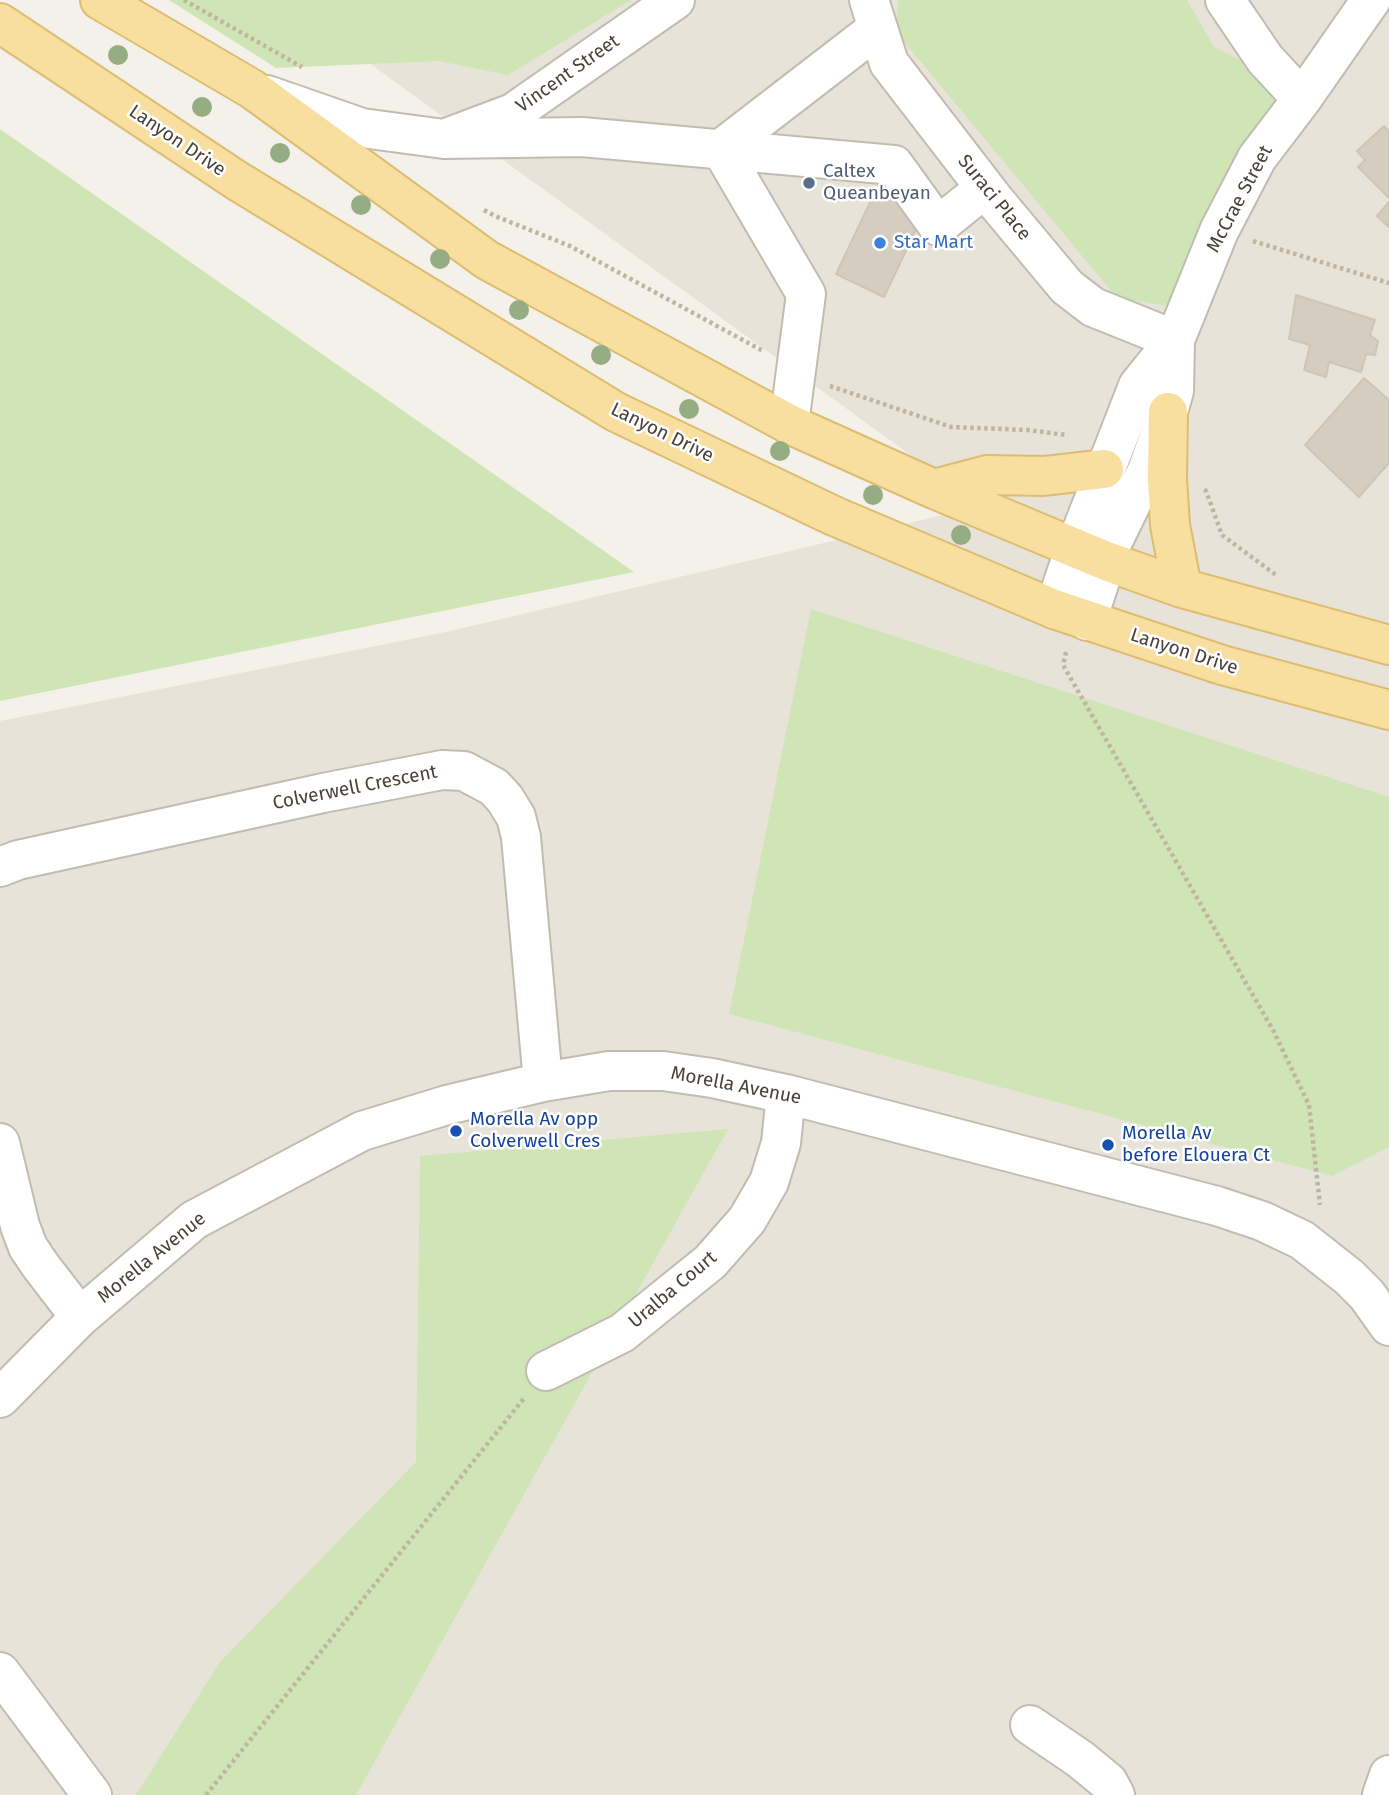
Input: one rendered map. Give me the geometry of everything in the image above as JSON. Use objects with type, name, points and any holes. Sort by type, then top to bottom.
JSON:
[{"type":"main road","points":[[100,0],[252,89],[487,260],[789,424],[934,489],[1090,554],[1182,588],[1389,645]]},
{"type":"main road","name":"Lanyon Drive","points":[[0,23],[236,180],[615,412],[834,516],[1072,616],[1222,665],[1389,709]]},
{"type":"main road","points":[[1168,412],[1167,479],[1170,525],[1182,588]]},
{"type":"main road","points":[[934,489],[987,475],[1044,476],[1108,462]]},
{"type":"street","name":"Vincent Street","points":[[252,89],[362,128],[444,139],[513,113],[675,0]]},
{"type":"street","points":[[1225,0],[1265,59],[1301,99]]},
{"type":"street","name":"McCrae Street","points":[[1072,616],[1090,554],[1108,462],[1138,386],[1175,340],[1219,231],[1257,158],[1371,0]]},
{"type":"street","points":[[721,149],[874,14]]},
{"type":"street","name":"Suraci Place","points":[[874,14],[888,63],[985,188],[1067,287],[1093,307],[1175,340]]},
{"type":"street","points":[[444,139],[582,137],[894,165],[938,226],[985,188]]},
{"type":"street","points":[[721,149],[806,294],[789,424]]},
{"type":"street","name":"McCrae Street","points":[[1090,554],[1112,543],[1147,471],[1174,391],[1175,340]]},
{"type":"street","name":"Colverwell Crescent","points":[[0,867],[18,860],[323,793],[442,770],[464,771],[494,787],[516,817],[521,837],[531,928],[543,1082]]},
{"type":"street","name":"Morella Avenue","points":[[0,1398],[80,1317],[194,1220],[362,1131],[447,1105],[543,1082],[609,1071],[663,1071],[712,1078],[786,1094],[1217,1206],[1262,1221],[1302,1240],[1349,1277],[1367,1295],[1389,1326]]},
{"type":"street","name":"Uralba Court","points":[[547,1371],[622,1333],[710,1262],[747,1220],[769,1182],[781,1143],[786,1094]]},
{"type":"street","points":[[0,1143],[20,1226],[28,1247],[80,1317]]},
{"type":"street","points":[[0,1672],[92,1795]]},
{"type":"street","points":[[1030,1725],[1108,1782],[1115,1795]]},
{"type":"street","points":[[1382,1795],[1389,1775]]},
{"type":"path","points":[[184,0],[309,70]]},
{"type":"path","points":[[483,210],[570,246],[831,386],[951,426],[1028,430],[1071,436],[1108,462]]},
{"type":"path","points":[[1219,231],[1389,283]]},
{"type":"path","points":[[1167,479],[1189,482],[1206,491],[1222,535],[1277,576]]},
{"type":"path","points":[[1072,616],[1063,665],[1273,1030],[1309,1105],[1320,1205]]},
{"type":"path","points":[[206,1795],[547,1371]]},
{"type":"shaded area","points":[[282,0],[1389,0],[1389,1795],[0,1795],[0,721],[446,632],[981,506]]},
{"type":"green space","points":[[169,0],[631,0],[508,75],[439,61],[276,68]]},
{"type":"green space","points":[[898,0],[1187,0],[1214,47],[1298,89],[1168,306],[1117,298],[896,32]]},
{"type":"green space","points":[[0,129],[634,572],[0,701]]},
{"type":"green space","points":[[811,609],[1389,797],[1389,1147],[1332,1176],[729,1014]]},
{"type":"green space","points":[[728,1129],[356,1795],[136,1795],[220,1662],[416,1462],[420,1156]]},
{"type":"building","points":[[1384,126],[1389,131],[1389,198],[1358,167],[1365,160],[1357,151]]},
{"type":"building","points":[[876,190],[924,213],[884,297],[836,274]]},
{"type":"building","points":[[1389,202],[1389,227],[1377,216]]},
{"type":"building","points":[[1296,295],[1375,320],[1370,335],[1378,341],[1375,355],[1366,354],[1361,372],[1329,362],[1326,377],[1304,370],[1310,345],[1289,339]]},
{"type":"building","points":[[1364,378],[1389,400],[1389,463],[1359,497],[1305,445]]},
{"type":"place","name":"Caltex Queanbeyan","points":[[809,183]]},
{"type":"place","name":"Star Mart","points":[[880,243]]},
{"type":"place","name":"Morella Av opp Colverwell Cres","points":[[456,1131]]},
{"type":"place","name":"Morella Av before Elouera Ct","points":[[1108,1145]]}]
